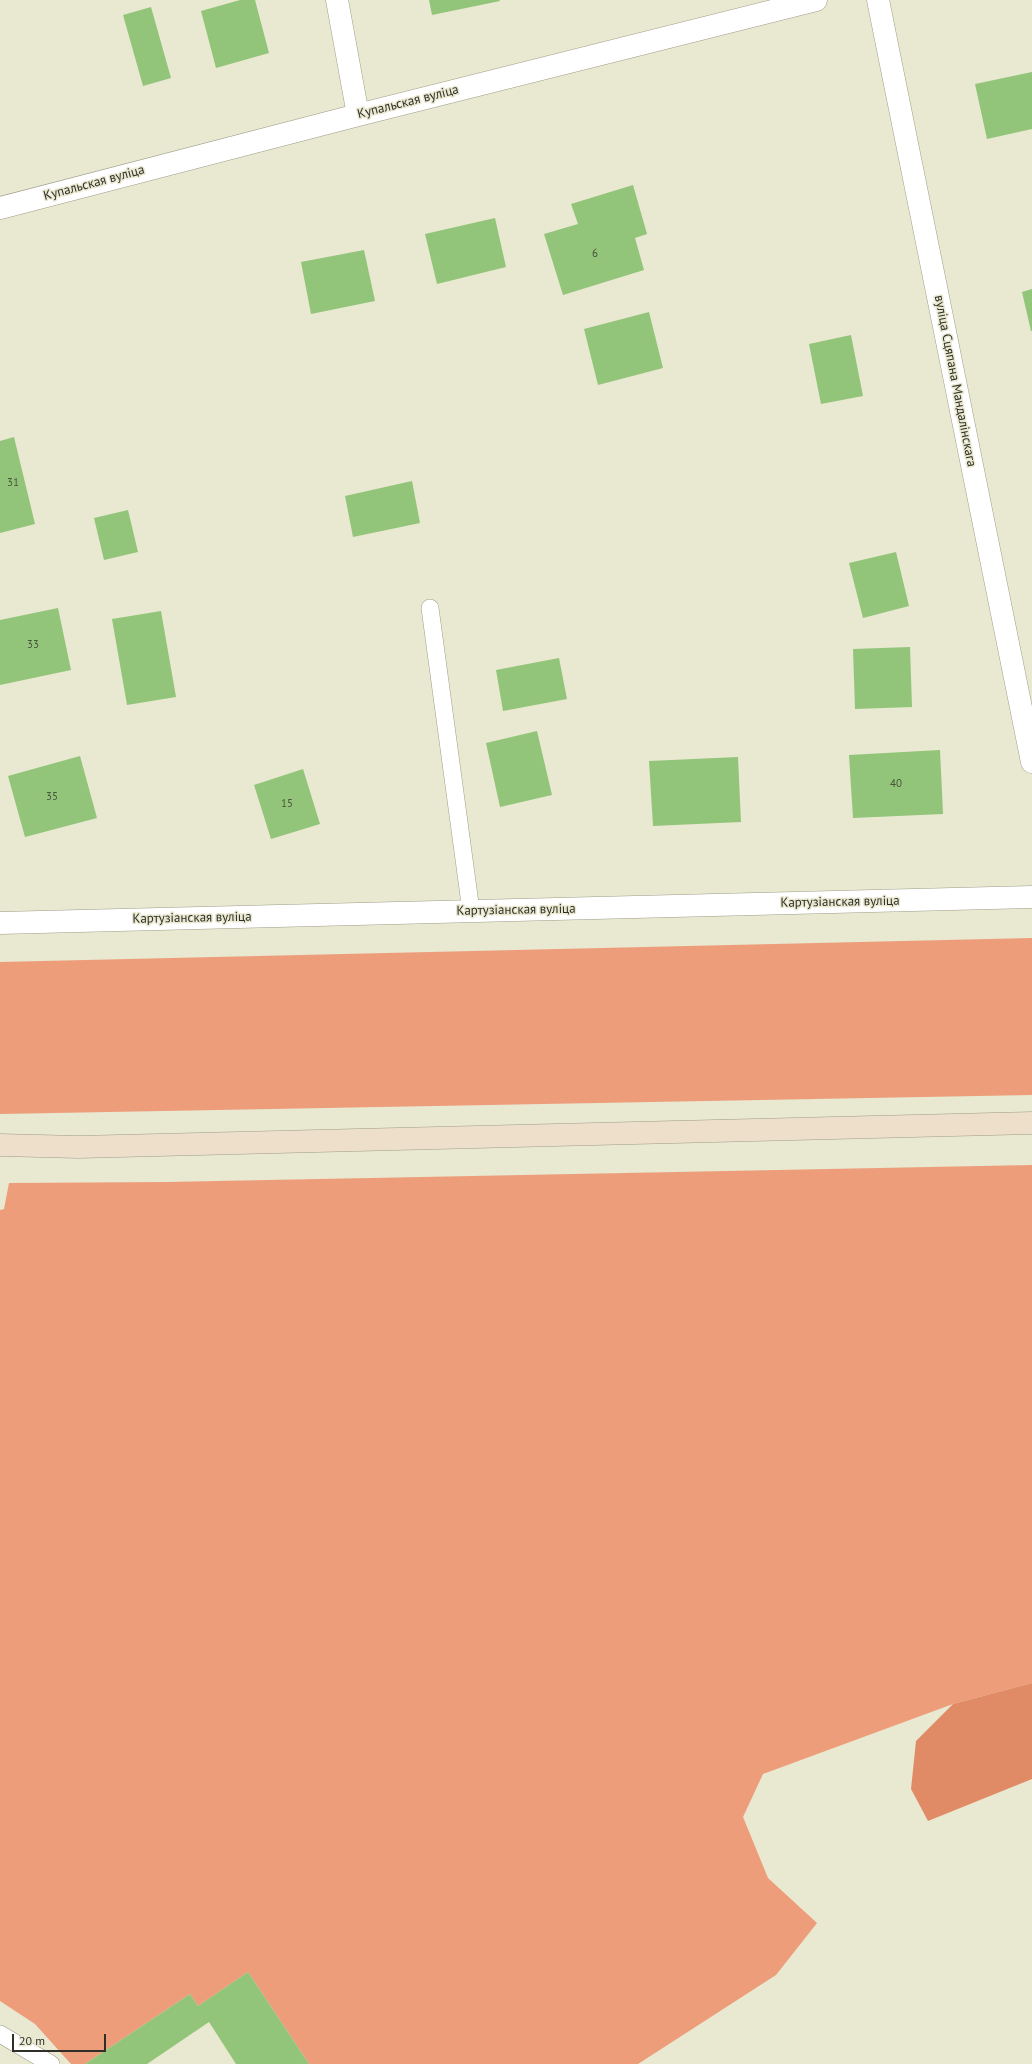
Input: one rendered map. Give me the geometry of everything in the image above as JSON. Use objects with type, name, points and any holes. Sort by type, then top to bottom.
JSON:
[{"type":"street","points":[[337,0],[358,115]]},
{"type":"street","name":"Купальская вуліца","points":[[0,208],[358,115],[816,0]]},
{"type":"street","name":"вуліца Сцяпана Мандалінскага","points":[[878,0],[1032,762]]},
{"type":"street","name":"Картузіанская вуліца","points":[[0,923],[1032,897]]},
{"type":"street","points":[[0,1145],[103,1146],[1032,1123]]},
{"type":"lane","points":[[430,608],[471,911]]},
{"type":"lane","points":[[0,2034],[51,2064]]},
{"type":"shaded area","points":[[1032,938],[1032,1095],[0,1114],[0,962]]},
{"type":"shaded area","points":[[1032,1165],[1032,1683],[953,1704],[763,1774],[743,1817],[768,1878],[817,1923],[776,1975],[638,2064],[309,2064],[248,1972],[198,2006],[190,1994],[85,2064],[71,2064],[35,2024],[0,2001],[0,1210],[4,1209],[9,1183],[167,1182]]},
{"type":"shaded area","points":[[1032,1683],[1032,1779],[928,1821],[911,1789],[916,1741],[953,1704]]},
{"type":"building","points":[[240,0],[255,0],[269,53],[216,68],[201,11]]},
{"type":"building","points":[[429,0],[499,0],[500,1],[432,15]]},
{"type":"building","points":[[151,7],[171,78],[143,86],[123,15]]},
{"type":"building","points":[[1032,72],[1032,129],[987,139],[975,84]]},
{"type":"building","points":[[633,185],[647,234],[635,238],[644,270],[563,295],[544,234],[578,224],[571,204]]},
{"type":"building","points":[[495,218],[506,267],[437,284],[425,234]]},
{"type":"building","points":[[364,250],[375,301],[311,314],[301,262]]},
{"type":"building","points":[[1032,289],[1032,331],[1031,331],[1022,292]]},
{"type":"building","points":[[649,312],[663,368],[598,385],[584,329]]},
{"type":"building","points":[[851,335],[863,396],[821,404],[809,344]]},
{"type":"building","points":[[14,437],[35,524],[0,533],[0,441]]},
{"type":"building","points":[[412,481],[420,523],[353,537],[345,496]]},
{"type":"building","points":[[128,510],[138,552],[104,560],[94,518]]},
{"type":"building","points":[[896,552],[909,606],[863,618],[849,563]]},
{"type":"building","points":[[58,608],[71,670],[0,685],[0,620]]},
{"type":"building","points":[[161,611],[176,697],[127,705],[112,619]]},
{"type":"building","points":[[910,647],[912,707],[855,709],[853,649]]},
{"type":"building","points":[[559,658],[567,699],[503,711],[496,670]]},
{"type":"building","points":[[537,731],[552,795],[500,807],[486,743]]},
{"type":"building","points":[[940,750],[943,814],[853,818],[849,755]]},
{"type":"building","points":[[80,756],[97,818],[25,837],[8,776]]},
{"type":"building","points":[[738,757],[741,822],[653,826],[649,761]]},
{"type":"building","points":[[303,769],[320,824],[271,839],[254,785]]},
{"type":"building","points":[[248,1972],[309,2064],[236,2064],[209,2022],[147,2064],[85,2064],[190,1994],[198,2006]]}]
